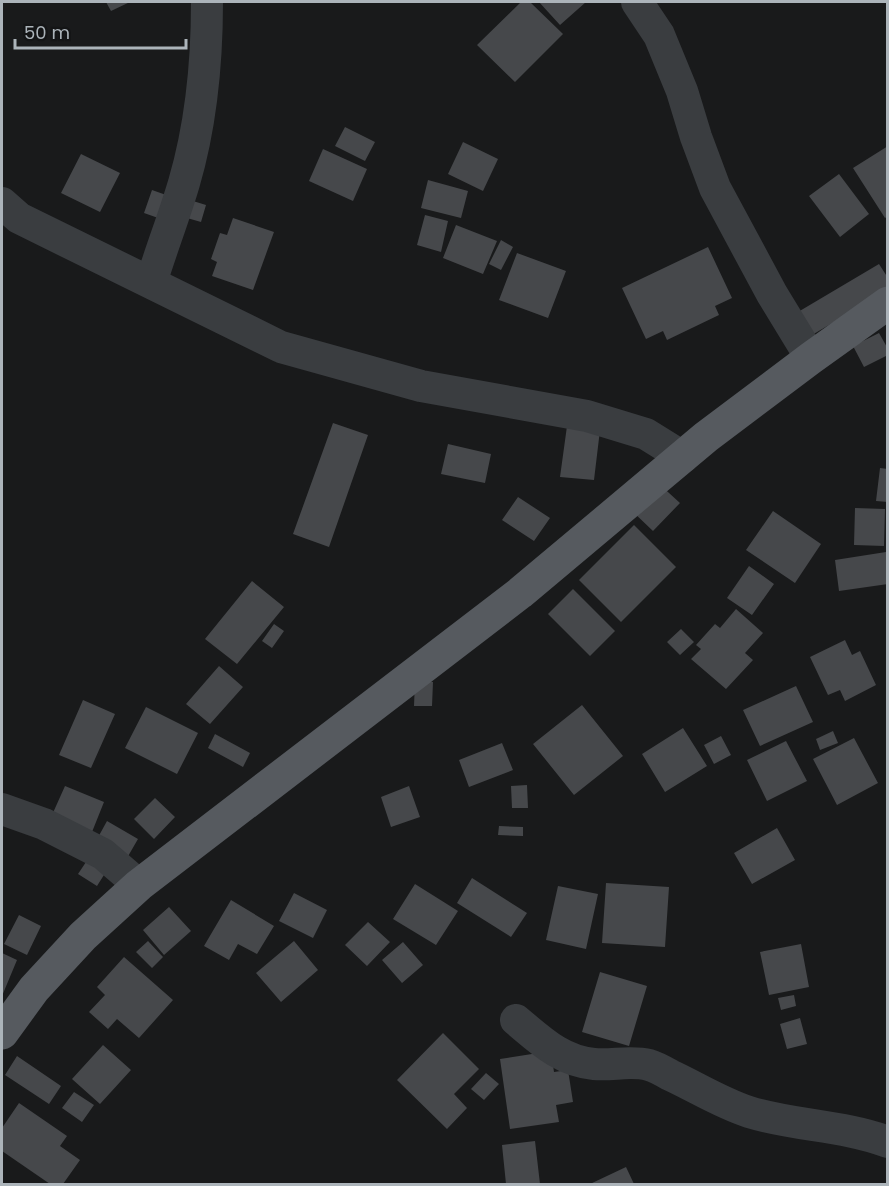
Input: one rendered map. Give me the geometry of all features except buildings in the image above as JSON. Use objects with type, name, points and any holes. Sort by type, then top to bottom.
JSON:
[{"type":"main road","points":[[2,1033],[34,988],[83,936],[138,885],[520,594],[683,457],[811,358],[888,303]]},
{"type":"street","points":[[151,283],[184,183],[198,123],[203,81],[207,2]]},
{"type":"street","points":[[637,2],[664,46],[715,188],[772,294],[811,358]]},
{"type":"street","points":[[2,203],[19,218],[281,347],[421,386],[587,416],[646,434],[683,457]]},
{"type":"street","points":[[2,809],[44,824],[103,854],[138,885]]},
{"type":"street","points":[[516,1020],[565,1058],[595,1064],[625,1062],[650,1065],[697,1087],[722,1102],[750,1112],[868,1135],[888,1142]]}]
